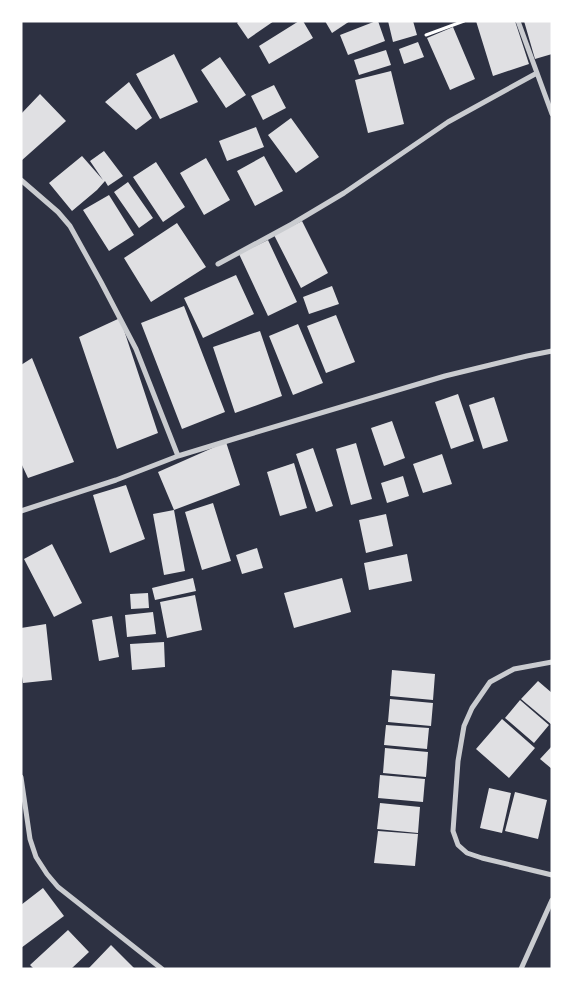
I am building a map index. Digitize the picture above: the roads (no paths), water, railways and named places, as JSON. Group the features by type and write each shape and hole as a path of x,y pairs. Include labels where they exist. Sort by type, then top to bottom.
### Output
{"street":[{"path":"518,21 552,114"},
{"path":"218,264 344,193 448,122 537,74"},
{"path":"21,180 58,212 70,226 136,349 178,456"},
{"path":"21,511 116,480 178,456 445,376 552,351"},
{"path":"552,662 514,669 490,682 472,708 464,726 458,761 454,831 458,845 467,853 552,875"},
{"path":"21,777 30,839 36,857 47,874 58,887 162,969"},
{"path":"521,969 552,900"}]}
